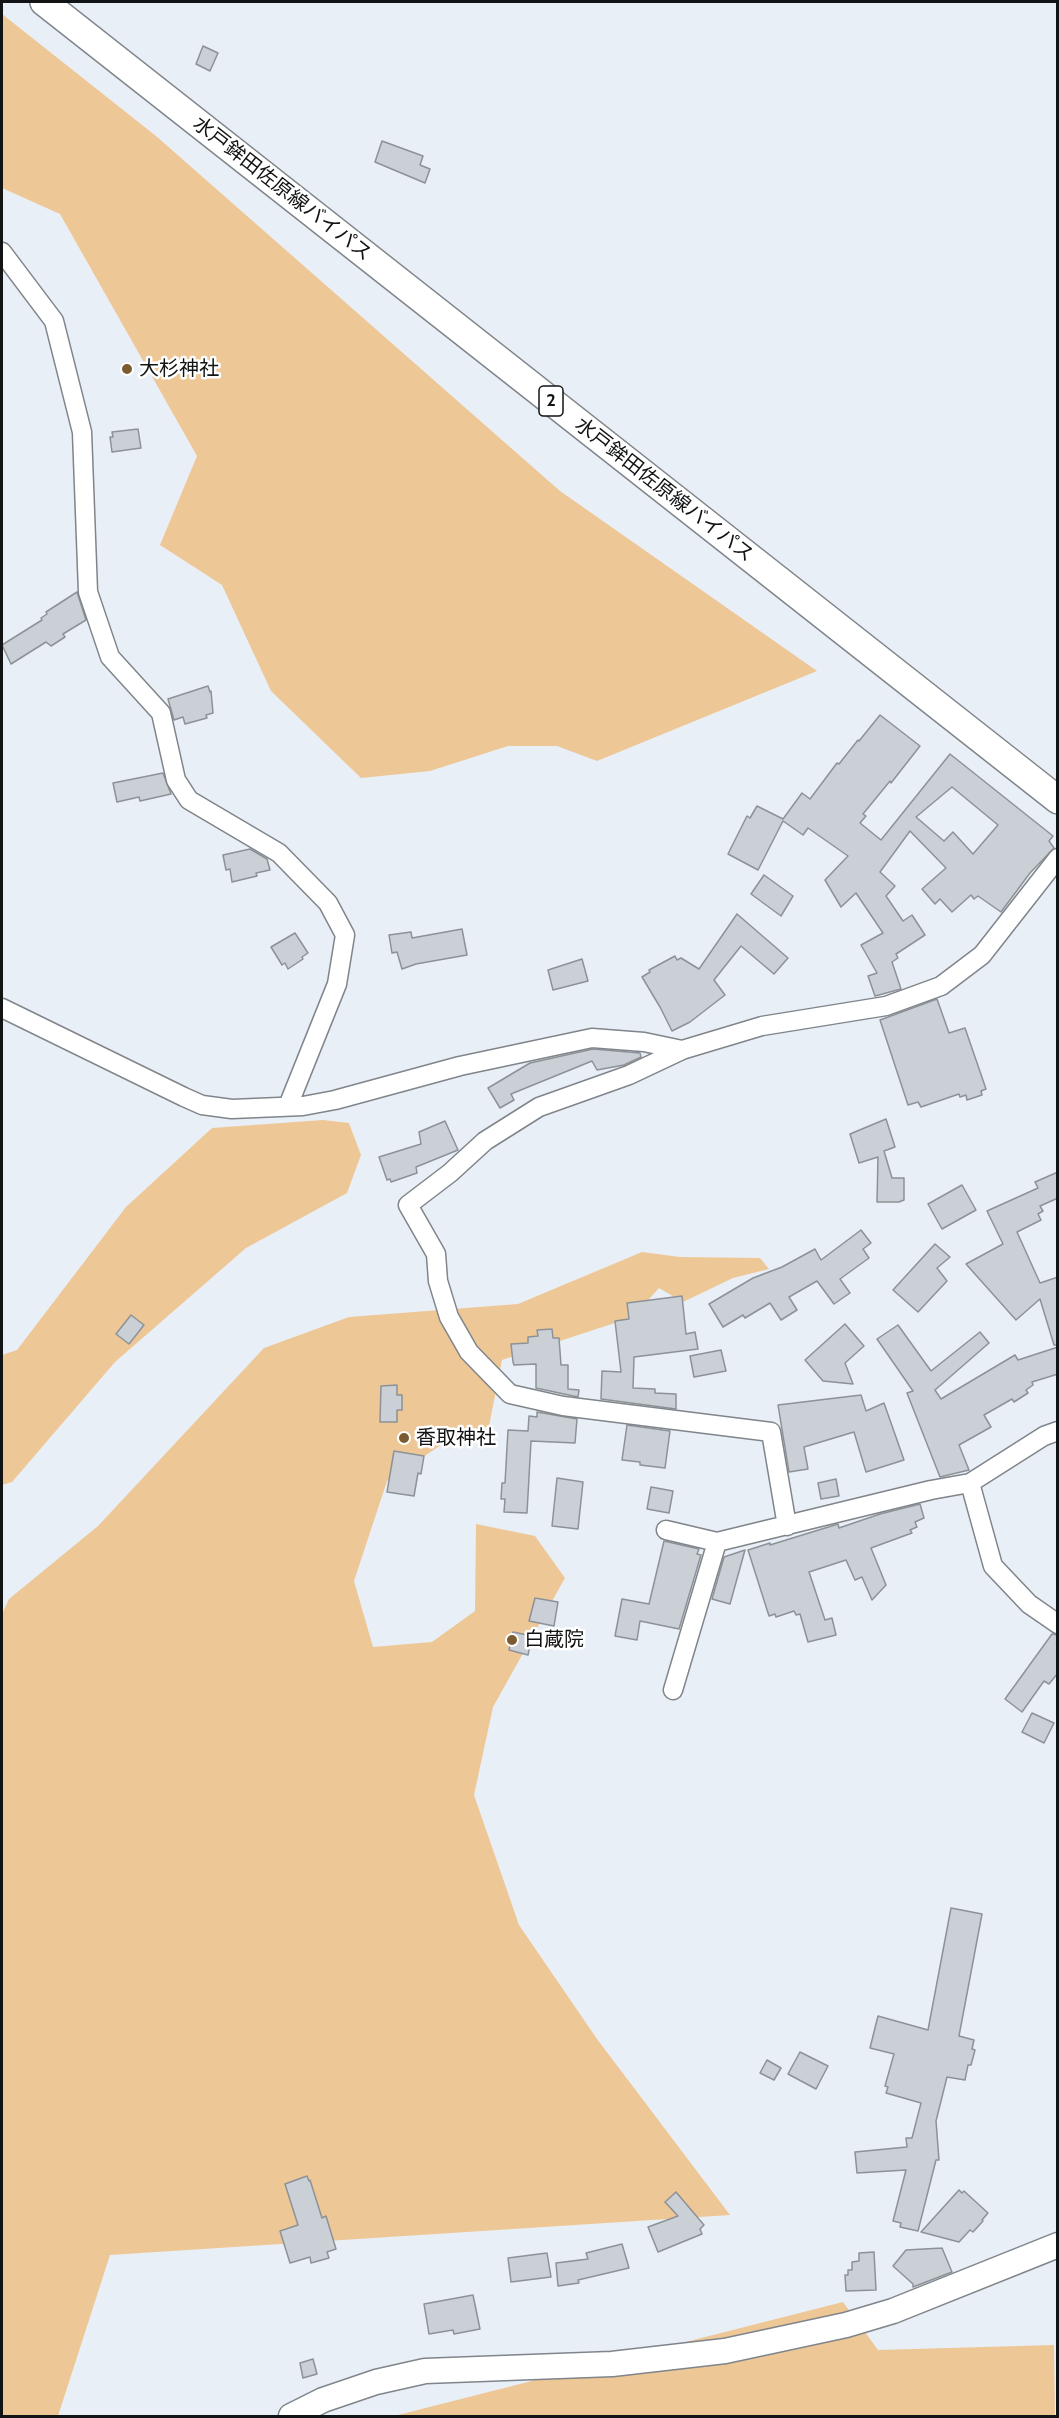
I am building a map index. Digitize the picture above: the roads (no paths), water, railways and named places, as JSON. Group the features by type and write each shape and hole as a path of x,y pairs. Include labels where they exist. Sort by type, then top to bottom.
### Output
{"main road":[{"name":"水戸鉾田佐原線バイパス","path":"44,2 1058,800"}],"street":[{"path":"2,252 54,321 82,432 88,592 110,657 161,713 176,780 189,800 279,853 328,903 345,935 337,984 288,1106"},
{"path":"787,1526 771,1432 562,1406 510,1394 469,1352 449,1317 438,1281 436,1254 408,1205 450,1173 485,1141 538,1107 629,1076 682,1050 762,1026 886,1006 941,986 982,955 1058,858"},
{"path":"2,1008 202,1105 232,1110 335,1100 460,1066 592,1038 644,1042 682,1050"},
{"path":"666,1530 717,1542 931,1490 970,1484 1044,1436 1058,1431"},
{"path":"970,1484 993,1566 1029,1604 1058,1624"},
{"path":"673,1690 717,1542"},
{"path":"291,2416 333,2396 376,2382 425,2371 612,2364 725,2351 846,2325 893,2312 1058,2245"}],"place":[{"name":"大杉神社","path":"127,369"},
{"name":"香取神社","path":"404,1438"},
{"name":"白蔵院","path":"512,1640"}]}
